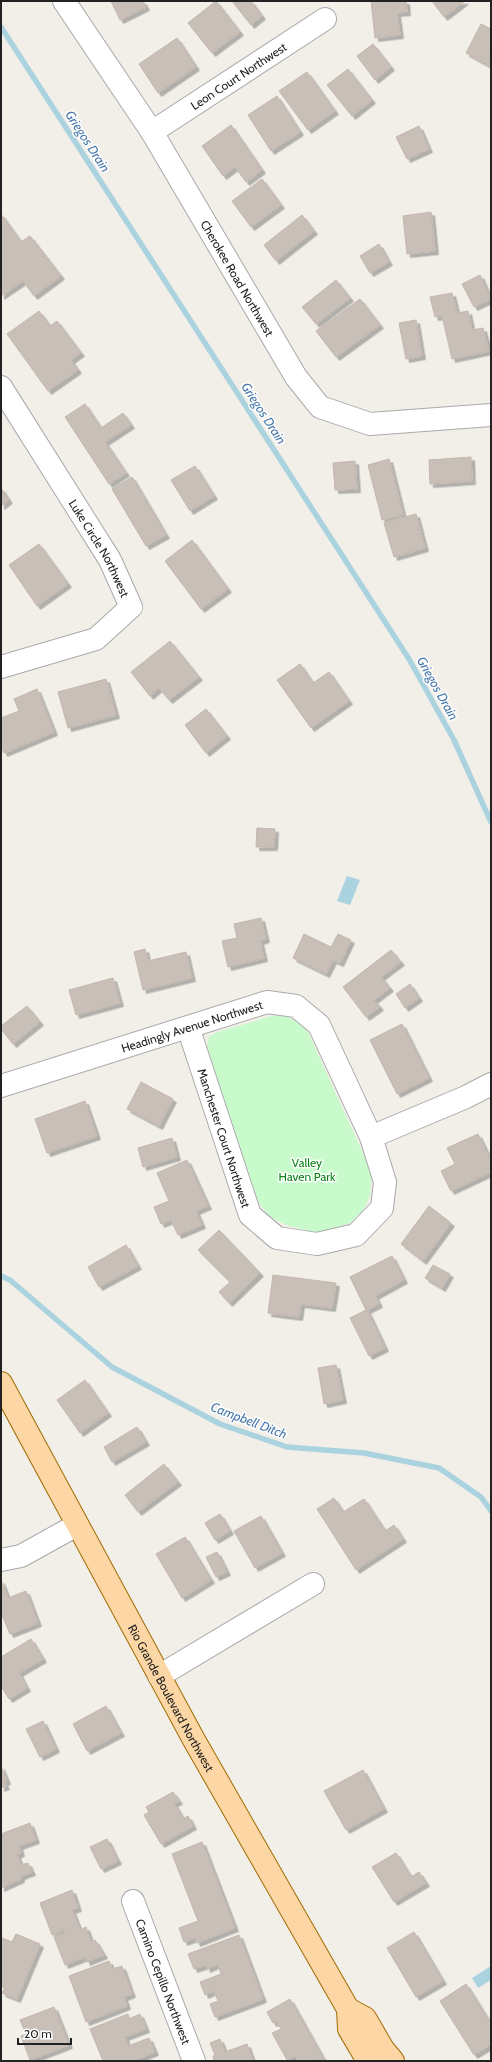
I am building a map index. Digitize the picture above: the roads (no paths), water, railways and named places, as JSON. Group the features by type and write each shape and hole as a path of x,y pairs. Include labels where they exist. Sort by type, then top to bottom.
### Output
{"main road":[{"name":"Rio Grande Boulevard Northwest","path":"1,1384 159,1676 348,2009"},
{"path":"348,2009 349,2029 368,2061"},
{"path":"348,2009 365,2018 383,2049 393,2061"}],"street":[{"name":"Cherokee Road Northwest","path":"64,1 152,132 296,377 320,407 370,424 491,415"},
{"name":"Leon Court Northwest","path":"152,132 325,19"},
{"name":"Luke Circle Northwest","path":"1,387 110,560 131,608 96,639 1,667"},
{"name":"Headingly Avenue Northwest","path":"1,1086 267,1002 296,1006 319,1025 371,1136"},
{"name":"Manchester Court Northwest","path":"188,1027 250,1215 277,1238 317,1244 356,1235 382,1208 385,1182 371,1136"},
{"path":"371,1136 466,1097 491,1084"},
{"path":"1,1560 21,1556 77,1525"},
{"path":"159,1676 313,1584"},
{"name":"Camino Cepillo Northwest","path":"133,1901 194,2061"}],"water":[{"path":"347,876 360,880 350,905 337,901"},
{"path":"491,1966 491,1980 478,1988 472,1978"}],"waterway":[{"name":"Griegos Drain","path":"1,27 409,659 454,740 491,822"},
{"name":"Campbell Ditch","path":"1,1276 10,1280 112,1367 220,1424 287,1447 364,1453 439,1468 481,1497 491,1511"}],"park label":[{"name":"Valley Haven Park","path":"307,1169"}]}
